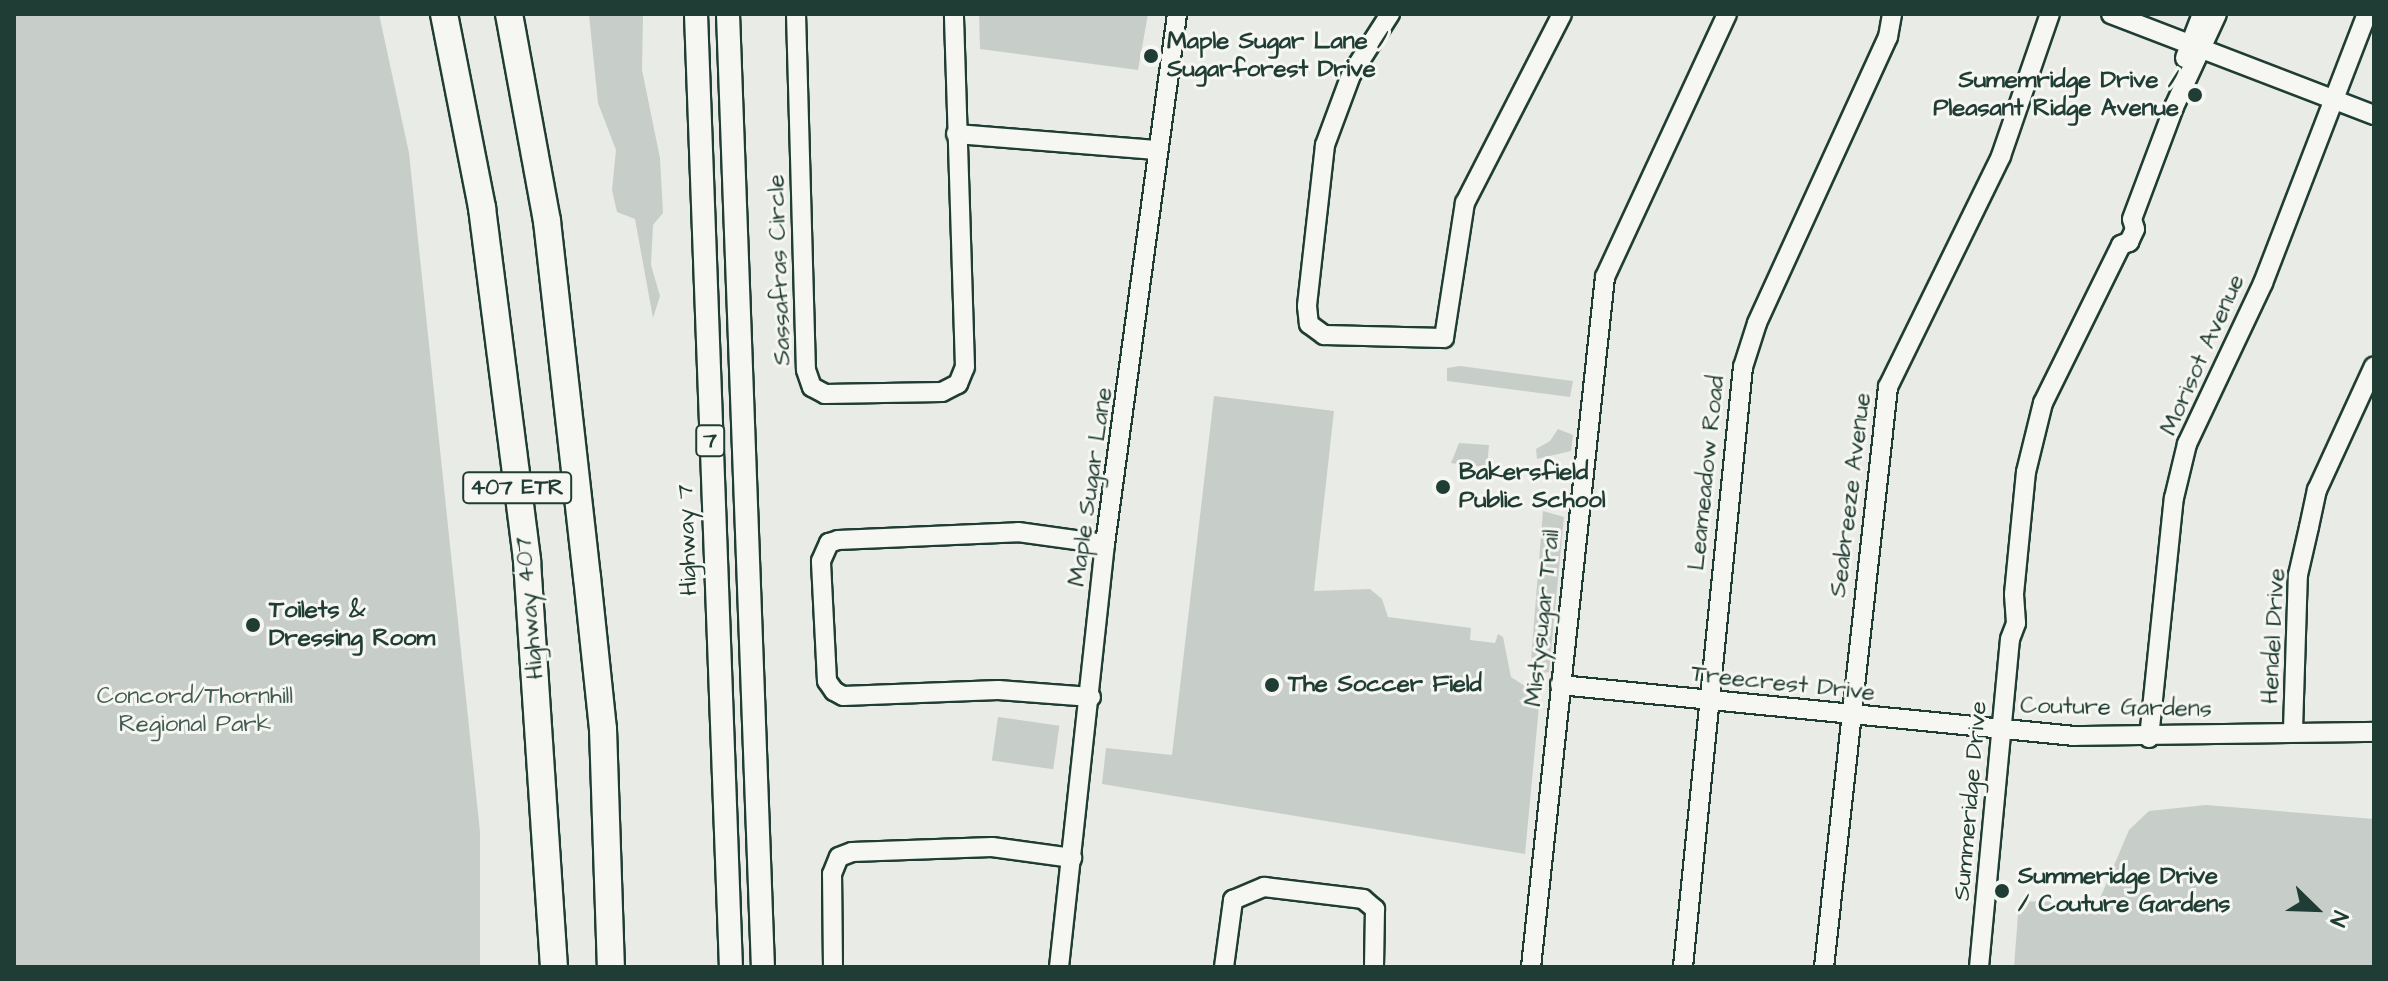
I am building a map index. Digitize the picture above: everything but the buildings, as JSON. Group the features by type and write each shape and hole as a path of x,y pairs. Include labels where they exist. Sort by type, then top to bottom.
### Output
{"highway":[{"name":"Highway 407","path":"444,14 482,208 527,561 554,967"},
{"name":"407 ETR","path":"509,14 547,221 587,577 603,729 611,967"}],"main road":[{"name":"Highway 7","path":"696,14 731,967"},
{"name":"7","path":"728,14 763,967"}],"street":[{"name":"Sassafras Circle","path":"796,14 806,370 812,387 825,394 942,392 958,384 965,367 954,14"},
{"name":"Maple Sugar Lane","path":"1059,967 1091,697 1105,544 1128,399 1156,150 1177,14"},
{"path":"1390,14 1351,75 1325,145 1307,306 1309,324 1324,335 1444,338 1465,203 1562,14"},
{"name":"Mistysugar Trail","path":"1531,967 1605,277 1727,14"},
{"name":"Leameadow Road","path":"1683,967 1743,367 1757,323 1888,37 1892,14"},
{"name":"Seabreeze Avenue","path":"1824,967 1848,716 1888,387 2001,156 2050,14"},
{"path":"2111,14 2374,115"},
{"name":"Summeridge Drive","path":"2196,49 2202,14"},
{"name":"Summeridge Drive","path":"1979,967 2010,639 2016,623 2014,594 2026,472 2043,403 2121,245 2129,242 2135,229 2132,219 2174,107 2177,79 2217,14"},
{"name":"Morisot Avenue","path":"2149,738 2174,498 2187,444 2263,283 2367,14"},
{"path":"956,134 1156,150"},
{"name":"Hendel Drive","path":"2293,730 2298,575 2306,539 2317,490 2374,366"},
{"path":"1091,697 998,690 843,696 827,681 821,561 829,543 838,540 1018,532 1105,544"},
{"name":"Treecrest Drive","path":"1560,685 2002,729"},
{"name":"Couture Gardens","path":"2002,729 2149,738 2293,730 2374,732"},
{"path":"833,967 832,874 839,857 852,852 992,847 1072,858"},
{"path":"1224,967 1233,900 1264,887 1363,899 1375,909 1374,967"}],"green space":[{"name":"Concord/Thornhill Regional Park","path":"14,14 379,14 409,153 480,832 480,967 14,967"},
{"path":"979,14 1148,14 1138,70 980,49"},
{"path":"589,15 643,15 642,70 660,158 663,213 653,225 651,265 660,296 653,318 635,219 617,212 612,190 616,150 598,103"},
{"path":"1460,366 1573,381 1570,397 1447,381 1447,368"},
{"path":"1214,396 1334,411 1314,591 1370,589 1382,599 1388,617 1471,628 1470,640 1495,643 1498,634 1503,637 1511,677 1540,696 1525,854 1102,784 1106,748 1172,755"},
{"path":"1558,429 1573,435 1571,451 1537,459 1536,449 1550,441"},
{"path":"1459,443 1489,445 1487,467 1451,463"},
{"path":"1543,511 1564,517 1549,672 1543,673 1534,670 1531,660"},
{"path":"998,717 1059,726 1053,769 992,761"},
{"path":"2206,805 2374,819 2374,967 2014,967 2019,901 2098,903 2129,830 2149,811"}],"place":[{"name":"Maple Sugar Lane / Sugarforest Drive","path":"1151,56"},
{"name":"Sumemridge Drive / Pleasant Ridge Avenue","path":"2195,95"},
{"name":"Bakersfield Public School","path":"1443,487"},
{"name":"Toilets & Dressing Room","path":"253,625"},
{"name":"The Soccer Field","path":"1272,685"},
{"name":"Summeridge Drive / Couture Gardens","path":"2002,891"}]}
